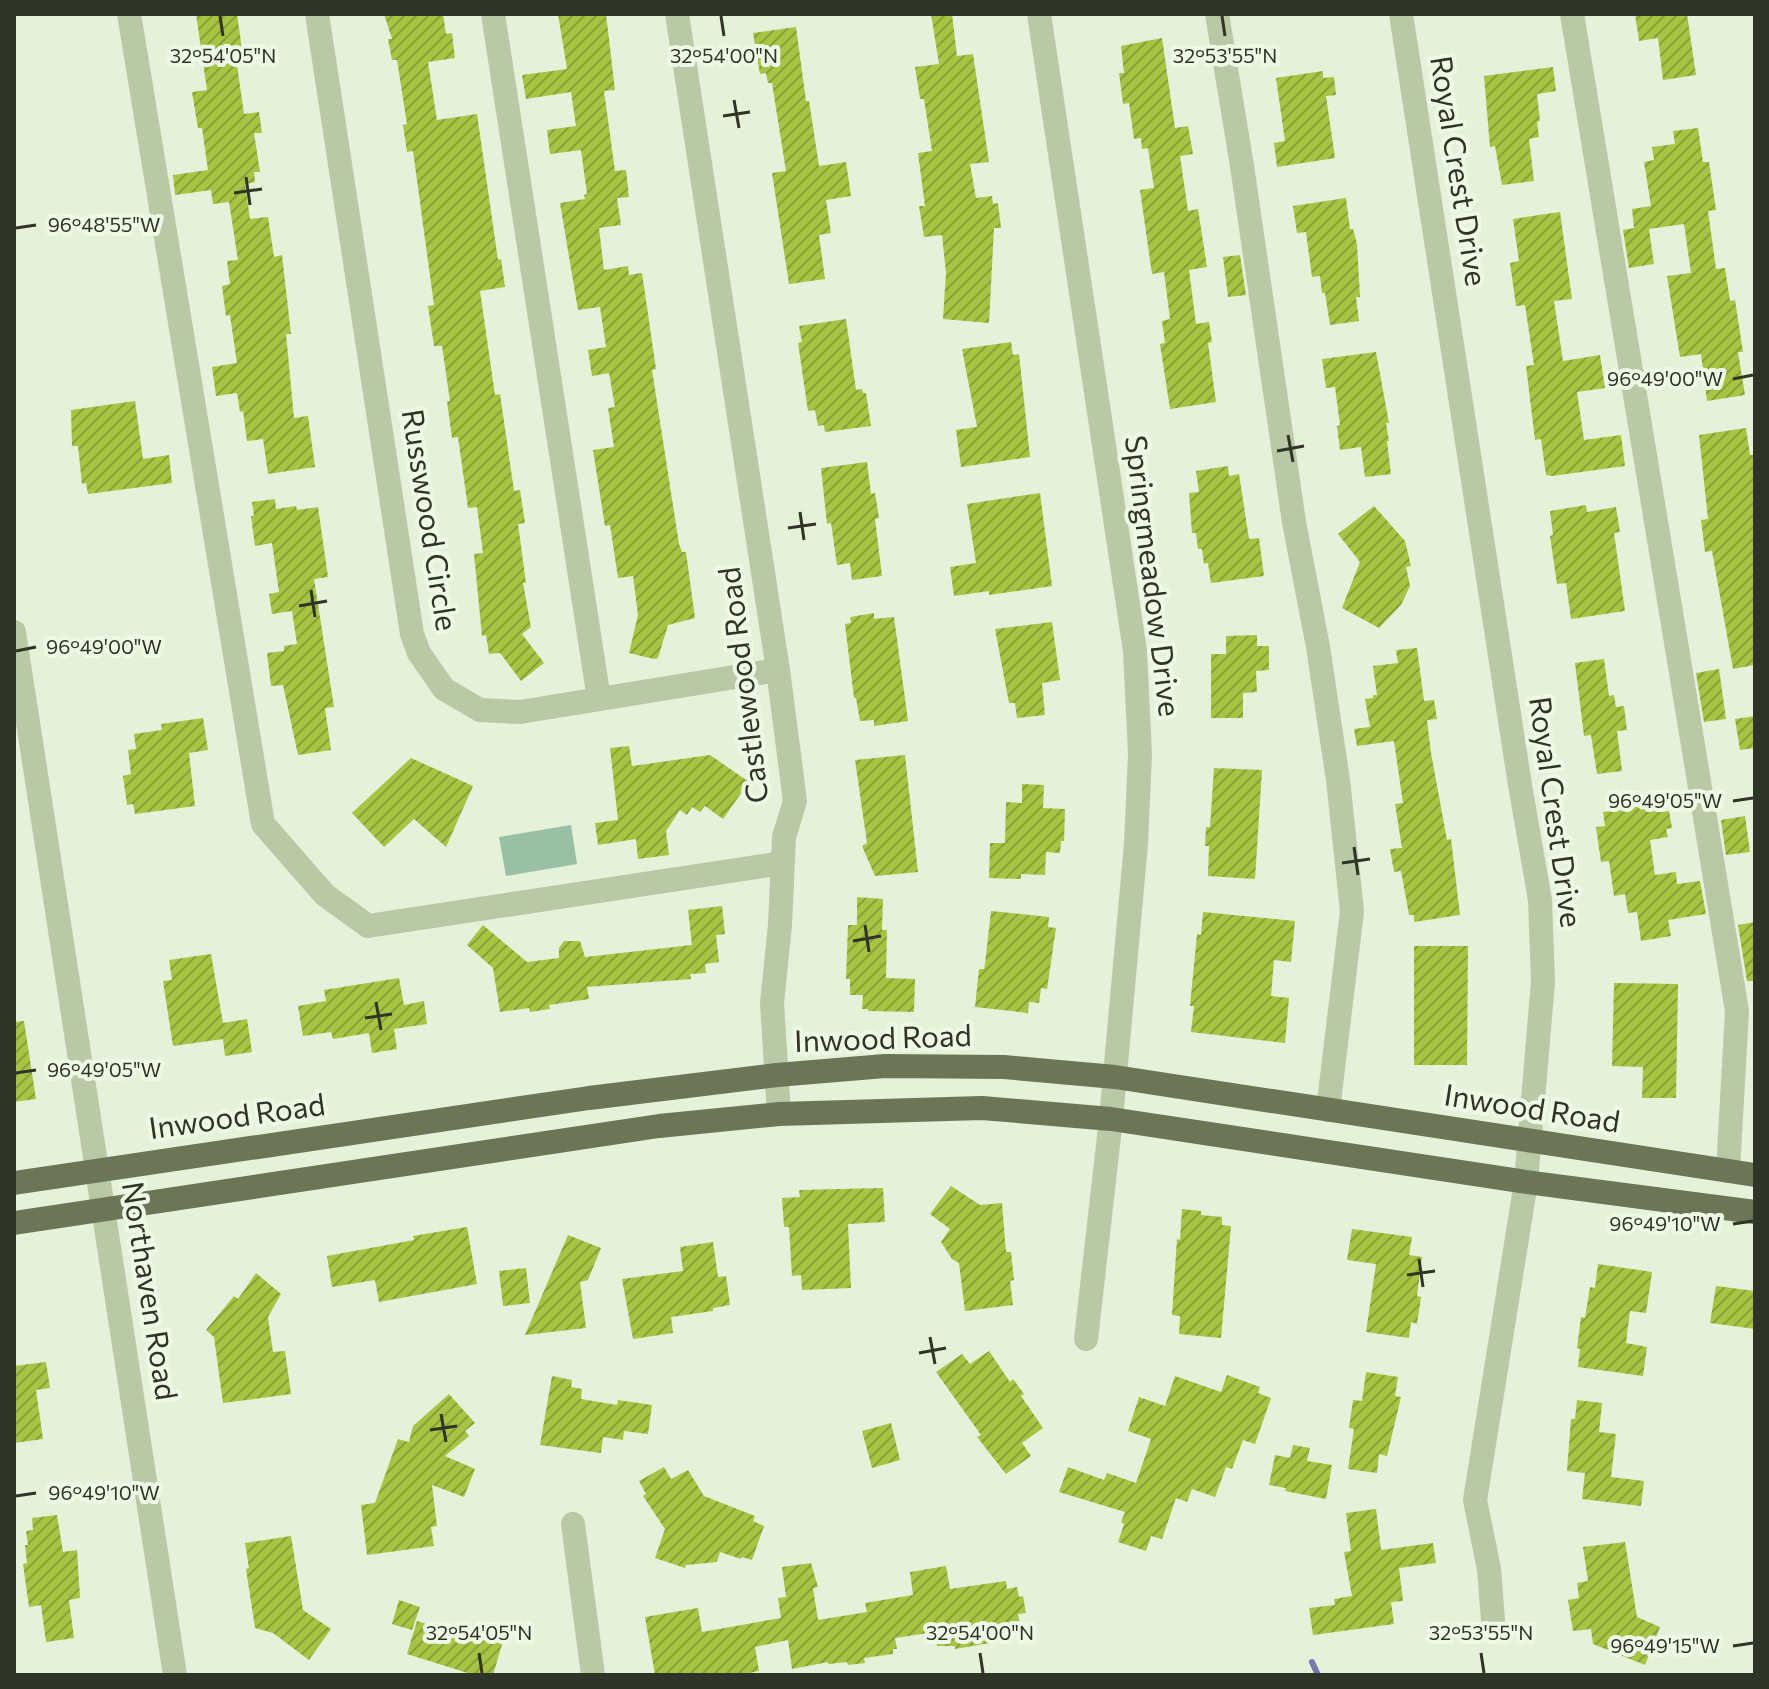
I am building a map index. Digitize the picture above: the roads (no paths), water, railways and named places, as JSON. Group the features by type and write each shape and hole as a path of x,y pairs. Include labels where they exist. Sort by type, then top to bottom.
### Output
{"main road":[{"name":"Inwood Road","path":"14,1183 589,1098 777,1075 885,1066 1004,1067 1115,1077 1755,1175"},
{"path":"14,1223 659,1126 779,1114 982,1108 1111,1119 1526,1182 1755,1212"}],"street":[{"path":"129,14 263,824 325,895 368,926 783,863"},
{"name":"Russwood Circle","path":"317,14 412,634 419,653 444,689 480,710 520,712 778,670"},
{"path":"493,14 599,699"},
{"name":"Castlewood Road","path":"677,14 778,670 795,801 784,837 772,1003 779,1114"},
{"name":"Springmeadow Drive","path":"1039,14 1135,651 1140,769 1115,1077 1086,1339"},
{"path":"1217,14 1294,522 1318,647 1338,780 1352,911 1328,1110"},
{"name":"Royal Crest Drive","path":"1401,14 1521,796 1540,900 1543,982 1526,1182 1475,1500 1489,1569 1493,1620"},
{"path":"1572,14 1737,1011 1728,1171"},
{"name":"Northaven Road","path":"14,632 175,1675"},
{"path":"573,1524 593,1675"}],"waterway":[{"path":"1312,1662 1318,1675"}]}
